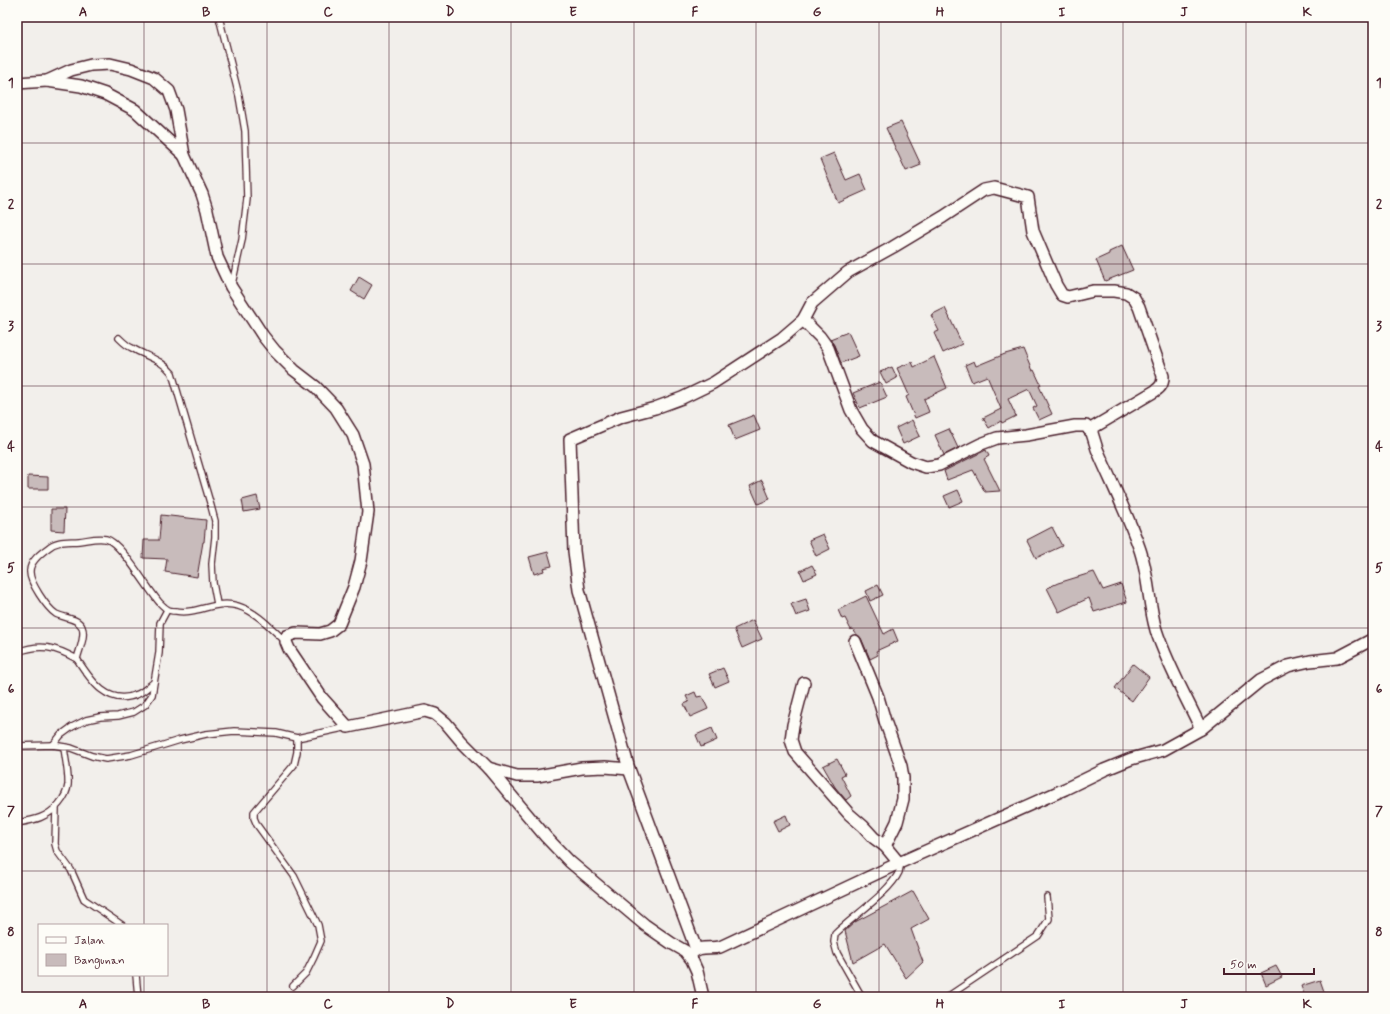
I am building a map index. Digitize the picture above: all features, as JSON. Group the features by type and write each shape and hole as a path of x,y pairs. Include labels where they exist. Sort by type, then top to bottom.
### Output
{"street":[{"path":"47,81 71,70 110,64 154,78 168,91 176,110 184,155 205,205 217,257 231,287 254,324 275,351 294,370 316,387 336,408 353,435 363,464 368,512 361,561 354,587 345,611 338,624 330,631 320,634 296,633 287,636 286,642 289,649 322,698 348,727 425,711 435,714 488,768 546,837 570,862 646,925 685,951 693,953 700,948 720,946 1104,770 1131,759 1164,750 1201,729 1261,680 1288,666 1310,661 1337,658 1373,639"},
{"path":"17,83 47,81 81,86 105,94 136,110 184,155"},
{"path":"703,997 693,953 629,769 578,590 574,551 570,439 621,417 655,408 682,398 712,383 764,351 782,338 803,320 812,303 848,272 918,232 984,190 994,188 1028,196 1033,231 1056,285 1062,295 1068,297 1093,291 1114,291 1126,293 1134,298 1139,307 1163,376 1161,387 1089,430"},
{"path":"803,320 820,337 828,348 851,410 862,429 873,441 911,462 926,467 939,465 981,444 997,438 1026,435 1075,426 1086,426 1092,433 1100,456 1139,547 1148,579 1151,607 1156,629 1165,652 1201,729"},
{"path":"855,641 878,697 901,766 903,778 904,799 898,822 885,846"},
{"path":"804,683 793,725 791,740 796,752 849,814 874,838 885,846 899,863"},
{"path":"488,768 517,776 538,776 582,768 605,767 629,769"}],"lane":[{"path":"219,17 239,96 245,131 247,199 242,240 231,287"},
{"path":"119,338 131,348 167,366 172,374 212,506 215,537 212,564 213,583 217,604"},
{"path":"77,659 84,633 83,627 71,619 62,617 55,613 48,606 32,581 29,571 32,563 50,546 60,542 81,541 97,538 107,539 117,546 156,598 167,610 189,612 217,604 236,606 253,612 286,642"},
{"path":"53,745 61,735 72,727 86,720 100,717 118,716 134,712 145,705 152,695 159,653 160,623 167,610"},
{"path":"17,652 29,647 41,646 54,648 77,659 90,680 107,694 120,697 128,697 139,694 153,683"},
{"path":"17,746 53,745 106,758 131,755 180,740 206,734 234,731 276,733 297,738 348,727"},
{"path":"293,986 306,973 321,940 318,925 294,876 257,826 254,818 254,812 294,765 297,752 297,738"},
{"path":"17,823 36,820 46,816 56,808 66,796 68,784 64,747"},
{"path":"56,808 55,844 57,851 71,870 84,898 121,924"},
{"path":"862,997 837,953 834,942 835,934 880,895 893,881 898,873 899,863"},
{"path":"948,997 1038,936 1049,918 1047,897"},
{"path":"136,976 138,997"}],"building":[{"path":"901,122 921,165 906,171 886,128"},
{"path":"834,153 846,180 860,174 867,190 838,203 820,159"},
{"path":"1122,246 1133,270 1105,281 1096,260"},
{"path":"359,277 372,285 364,299 351,291"},
{"path":"945,308 962,344 943,353 934,333 939,331 931,315"},
{"path":"848,332 859,356 841,363 830,339"},
{"path":"1023,349 1032,371 1034,370 1041,385 1039,386 1052,414 1039,420 1033,408 1037,406 1029,389 1008,399 1016,416 1002,423 1001,421 989,428 983,418 1001,409 987,376 972,382 965,365 974,361 976,366 1005,354"},
{"path":"934,357 947,388 924,399 929,412 915,418 906,397 909,395 897,368 912,362 914,367"},
{"path":"892,367 897,378 886,384 880,372"},
{"path":"880,382 887,397 860,408 853,393"},
{"path":"754,415 760,430 735,440 729,425"},
{"path":"912,420 920,436 903,444 896,428"},
{"path":"949,429 958,448 944,455 935,435"},
{"path":"986,450 989,456 984,459 1000,491 985,492 973,470 947,480 944,471"},
{"path":"28,476 48,477 48,489 28,489"},
{"path":"762,480 770,499 758,504 750,486"},
{"path":"958,490 963,501 949,507 944,496"},
{"path":"257,496 260,509 244,512 242,500"},
{"path":"51,509 65,509 64,531 51,530"},
{"path":"161,515 206,520 204,542 197,577 165,572 167,559 143,558 144,540 159,540"},
{"path":"1052,527 1062,546 1036,558 1027,540"},
{"path":"823,534 830,549 816,556 809,540"},
{"path":"548,552 552,566 543,568 544,571 534,574 529,557"},
{"path":"812,565 817,574 804,580 800,571"},
{"path":"1094,572 1103,590 1121,584 1127,602 1094,612 1089,598 1059,612 1047,588"},
{"path":"878,585 883,595 870,601 866,591"},
{"path":"866,596 884,634 893,629 898,641 876,651 878,655 870,659 861,638 853,629 851,630 845,618 842,619 838,610"},
{"path":"806,599 810,611 796,616 791,604"},
{"path":"753,620 762,639 742,648 734,629"},
{"path":"1133,664 1149,677 1132,701 1115,688"},
{"path":"723,668 729,681 715,687 709,674"},
{"path":"695,692 697,697 702,696 708,709 690,717 684,704 689,702 686,696"},
{"path":"712,728 717,740 701,747 696,735"},
{"path":"837,759 845,774 841,776 851,796 846,800 835,787 823,766"},
{"path":"786,815 790,825 778,831 773,821"},
{"path":"913,891 929,919 911,929 923,962 906,978 885,944 853,962 845,931 855,922"},
{"path":"1276,966 1282,977 1266,985 1261,973"},
{"path":"1320,980 1326,997 1305,997 1301,986"}]}
